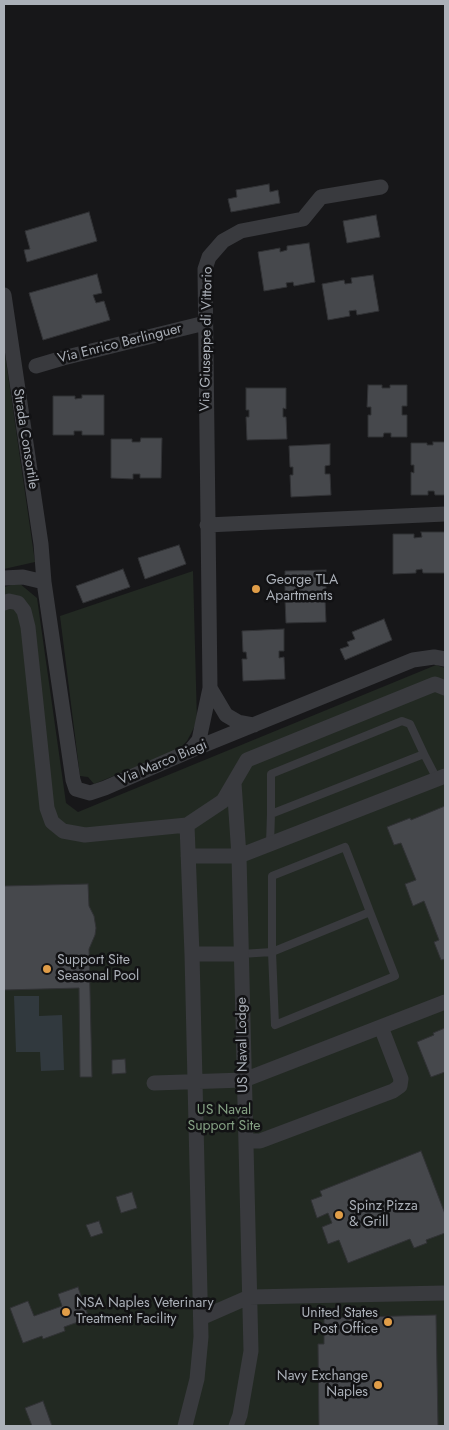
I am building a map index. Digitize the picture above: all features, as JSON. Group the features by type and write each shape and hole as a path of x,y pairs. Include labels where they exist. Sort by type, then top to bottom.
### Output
{"street":[{"name":"Via Giuseppe di Vittorio","path":"190,751 199,740 210,688 205,324 205,269 208,257 223,241 240,231 303,219 320,197 381,187"},
{"name":"Strada Consortile","path":"4,295 41,544 44,582"},
{"name":"Via Enrico Berlinguer","path":"36,366 205,324"},
{"path":"207,525 445,514"},
{"path":"4,578 24,577 44,582"},
{"name":"Via Marco Biagi","path":"44,582 73,780 76,789 90,793 413,660 434,657 445,659"},
{"path":"4,603 9,601 18,603 24,611 28,627 47,808 52,822 63,831 85,835 187,825 223,801 247,760 435,684 445,688"},
{"name":"Via Giuseppe di Vittorio","path":"210,688 226,715"},
{"path":"202,730 220,739 226,715 238,722 254,725"},
{"path":"188,856 239,856 441,778"},
{"name":"US Naval Lodge","path":"234,783 239,856 251,1351 240,1415 236,1426"},
{"path":"185,1426 197,1379 201,1337 187,825"},
{"path":"192,954 241,954"},
{"path":"154,1083 244,1080 445,1002"},
{"path":"246,1141 260,1141 393,1091 400,1086 401,1079 381,1027"},
{"path":"201,1318 249,1297 445,1293"}],"lane":[{"path":"270,844 272,814 271,774 402,721 410,724 424,754 441,778"},
{"path":"272,814 424,754"},
{"path":"345,847 370,912 395,976 275,1025 272,952 272,876 278,872 345,847"},
{"path":"241,954 272,952 370,912"}],"green space":[{"path":"4,347 35,562 4,569"},
{"path":"193,571 197,722 187,741 179,749 94,784 88,777 80,776 60,616"},
{"name":"US Naval Support Site","path":"19,583 37,598 66,803 78,812 436,665 445,668 445,1426 4,1426 4,587"}],"shaded area":[{"path":"14,996 39,996 39,1016 62,1015 64,1070 41,1071 40,1052 16,1052"}],"building":[{"path":"269,184 270,192 278,190 280,203 231,212 228,199 237,197 236,190"},
{"path":"89,212 97,241 27,262 24,250 30,249 25,231"},
{"path":"376,215 380,237 347,243 343,221"},
{"path":"309,243 315,282 294,286 293,282 286,283 287,287 264,291 258,252 280,248 280,252 287,250 287,246"},
{"path":"97,274 102,293 93,295 96,303 104,301 110,320 43,340 29,293"},
{"path":"373,275 379,311 357,315 356,310 349,311 350,316 328,320 322,284 344,280 345,284 352,283 351,278"},
{"path":"368,385 382,385 382,388 390,388 390,385 407,385 407,406 402,406 402,415 407,415 407,437 391,437 391,433 384,433 383,437 368,437 368,415 371,415 371,407 367,407"},
{"path":"246,388 286,388 286,409 283,408 283,417 286,417 287,439 247,440 246,417 249,417 249,410 246,410"},
{"path":"82,395 104,395 104,435 82,435 82,431 74,431 74,435 53,435 53,396 75,396 75,399 82,398"},
{"path":"141,438 162,438 161,478 140,478 140,474 133,474 133,479 111,478 111,439 132,439 132,442 140,442"},
{"path":"433,442 445,442 445,495 435,495 434,491 428,491 428,495 411,495 411,472 414,473 414,465 411,465 411,443 433,445"},
{"path":"330,444 330,465 325,466 325,474 330,474 331,495 291,497 290,475 293,475 293,467 290,467 289,446"},
{"path":"421,532 445,532 445,573 423,573 422,569 416,570 416,573 393,574 393,534 414,534 414,538 422,537"},
{"path":"179,545 186,564 145,579 138,558"},
{"path":"123,569 130,587 83,603 76,586"},
{"path":"326,570 326,593 322,593 322,599 325,599 326,622 286,623 285,600 289,600 289,593 285,593 285,571"},
{"path":"384,619 392,640 345,660 340,649 349,646 347,642 355,639 352,632"},
{"path":"284,629 284,651 279,651 279,658 284,657 285,679 243,681 242,659 247,659 246,652 243,652 242,631"},
{"path":"445,806 445,959 441,960 434,942 439,940 424,901 413,906 405,884 416,880 401,843 394,845 387,827 410,818 411,820"},
{"name":"Support Site Seasonal Pool","path":"88,884 89,906 94,916 96,928 89,949 92,1077 80,1077 79,988 4,990 4,886"},
{"path":"445,1028 445,1072 431,1077 417,1042"},
{"path":"125,1059 126,1073 112,1074 112,1060"},
{"path":"421,1151 445,1214 445,1233 426,1240 427,1243 414,1248 410,1239 348,1263 339,1240 328,1244 322,1227 332,1223 328,1213 317,1218 311,1200 322,1196 320,1191"},
{"path":"132,1192 137,1208 121,1213 116,1197"},
{"path":"99,1221 103,1233 91,1237 86,1225"},
{"name":"NSA Naples Veterinary Treatment Facility","path":"78,1287 83,1302 87,1300 89,1306 85,1307 89,1318 86,1319 87,1323 82,1325 81,1321 64,1327 65,1331 43,1339 42,1336 23,1343 10,1308 28,1301 34,1316 62,1306 58,1294"},
{"name":"Navy Exchange Naples","path":"436,1315 438,1426 319,1426 318,1344 324,1344 324,1318"},
{"path":"43,1401 52,1426 32,1426 25,1408"}],"place":[{"name":"George TLA Apartments","path":"256,589"},
{"name":"Support Site Seasonal Pool","path":"47,969"},
{"name":"Spinz Pizza & Grill","path":"339,1215"},
{"name":"NSA Naples Veterinary Treatment Facility","path":"66,1312"},
{"name":"United States Post Office","path":"388,1322"},
{"name":"Navy Exchange Naples","path":"378,1385"}]}
